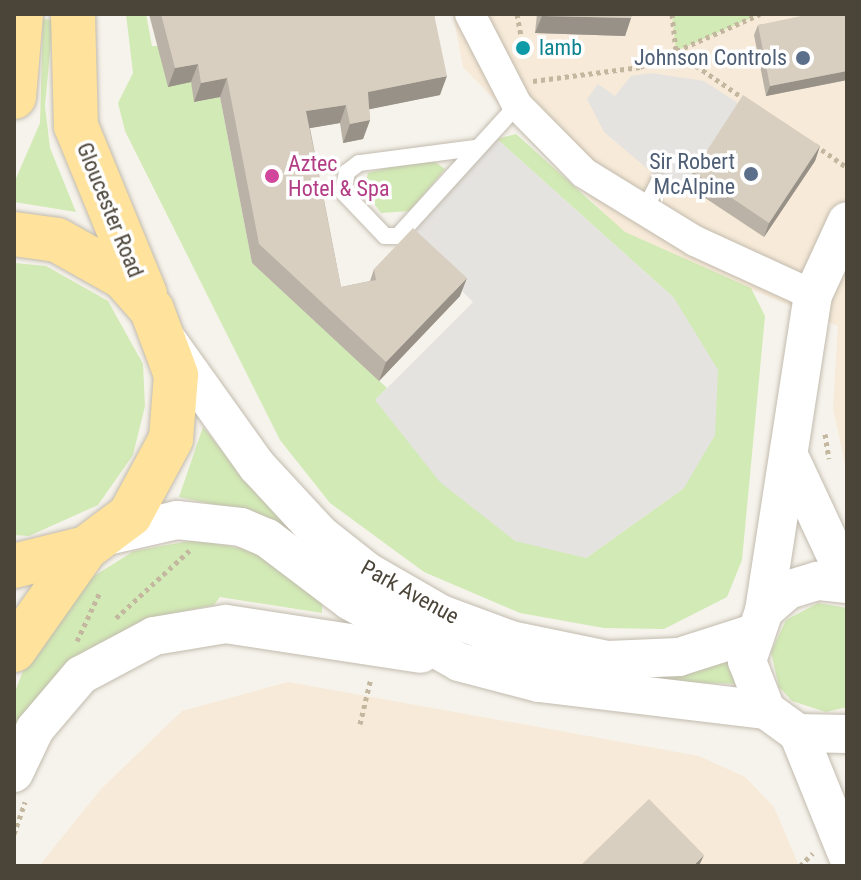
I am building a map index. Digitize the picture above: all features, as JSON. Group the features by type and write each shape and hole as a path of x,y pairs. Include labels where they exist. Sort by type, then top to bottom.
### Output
{"main road":[{"path":"14,97 21,14"},
{"name":"Gloucester Road","path":"73,14 76,126 159,324 176,375 171,439 146,496 97,542"},
{"path":"14,234 57,240 92,255 159,324"},
{"path":"14,566 97,542"},
{"path":"14,650 97,542"}],"street":[{"path":"470,14 517,90 584,173 643,213 813,295"},
{"path":"847,221 813,295 792,462 747,661 766,710 798,733 847,734"},
{"name":"Park Avenue","path":"159,324 257,466 321,535 368,572 441,614 511,640 608,660 679,657 757,622 788,590 817,581 847,582"},
{"path":"792,462 847,582"},
{"name":"Park Avenue","path":"97,542 177,520 241,527 267,538 350,601 459,662 539,683 766,710"},
{"path":"14,773 35,729 81,675 154,636 226,624 296,629 459,662"},
{"path":"798,733 834,855"}],"lane":[{"path":"475,148 359,163 347,172 343,192 385,236 398,236 475,148 517,90"},
{"path":"643,213 659,182"}],"path":[{"path":"517,14 517,90 640,67 760,14"},
{"path":"672,14 676,52 752,104"},
{"path":"800,135 847,167"},
{"path":"824,422 832,467"},
{"path":"360,724 374,669"},
{"path":"800,866 818,848 834,855"}],"shaded area":[{"path":"453,14 847,14 847,474 833,408 838,326 626,236 463,67"},
{"path":"651,73 704,81 741,105 677,194 604,132 587,99 598,84 615,96 631,76"},
{"path":"497,139 674,298 718,370 715,435 684,488 586,558 515,541 440,482 375,400 473,302 407,236"},
{"path":"288,682 699,756 745,777 774,807 799,866 39,866 101,789 182,711"}],"green space":[{"path":"126,14 146,14 152,46 160,46 191,82 195,102 220,97 252,263 387,388 376,399 586,558 684,488 674,298 497,139 516,134 625,232 751,288 765,316 742,560 727,597 664,629 604,628 520,613 424,572 330,503 280,440 125,131 118,103 133,73"},
{"path":"672,14 760,14 676,51"},
{"path":"43,19 53,20 45,106 50,148 76,212 14,202 14,183 40,123"},
{"path":"428,157 445,169 410,211 381,213 364,190 368,173"},
{"path":"14,263 46,266 108,301 143,364 145,406 133,455 98,505 29,536 14,535"},
{"path":"203,427 259,496 313,547 244,511 179,497"},
{"path":"195,540 251,550 322,599 322,613 220,597 214,605 145,619 66,667 14,734 14,694 31,651 86,581 134,551"},
{"path":"818,603 847,608 847,707 826,712 792,701 779,687 771,652 786,620"},
{"path":"736,657 741,684 645,681 645,673"}],"building":[{"name":"Aztec Hotel & Spa","path":"161,14 434,14 447,76 368,92 370,120 350,124 346,105 306,111 341,287 376,280 374,269 413,228 467,278 386,362 259,244 227,78 201,83 198,64 175,68"},
{"path":"542,14 632,14 631,18"},
{"name":"Johnson Controls","path":"811,14 847,14 847,71 770,86 758,25"},
{"name":"Sir Robert McAlpine","path":"743,95 820,146 769,223 693,172"},
{"path":"649,799 704,855 693,866 580,866"}],"place":[{"name":"lamb","path":"523,48"},
{"name":"Johnson Controls","path":"803,58"},
{"name":"Sir Robert McAlpine","path":"751,174"},
{"name":"Aztec Hotel & Spa","path":"272,176"}]}
